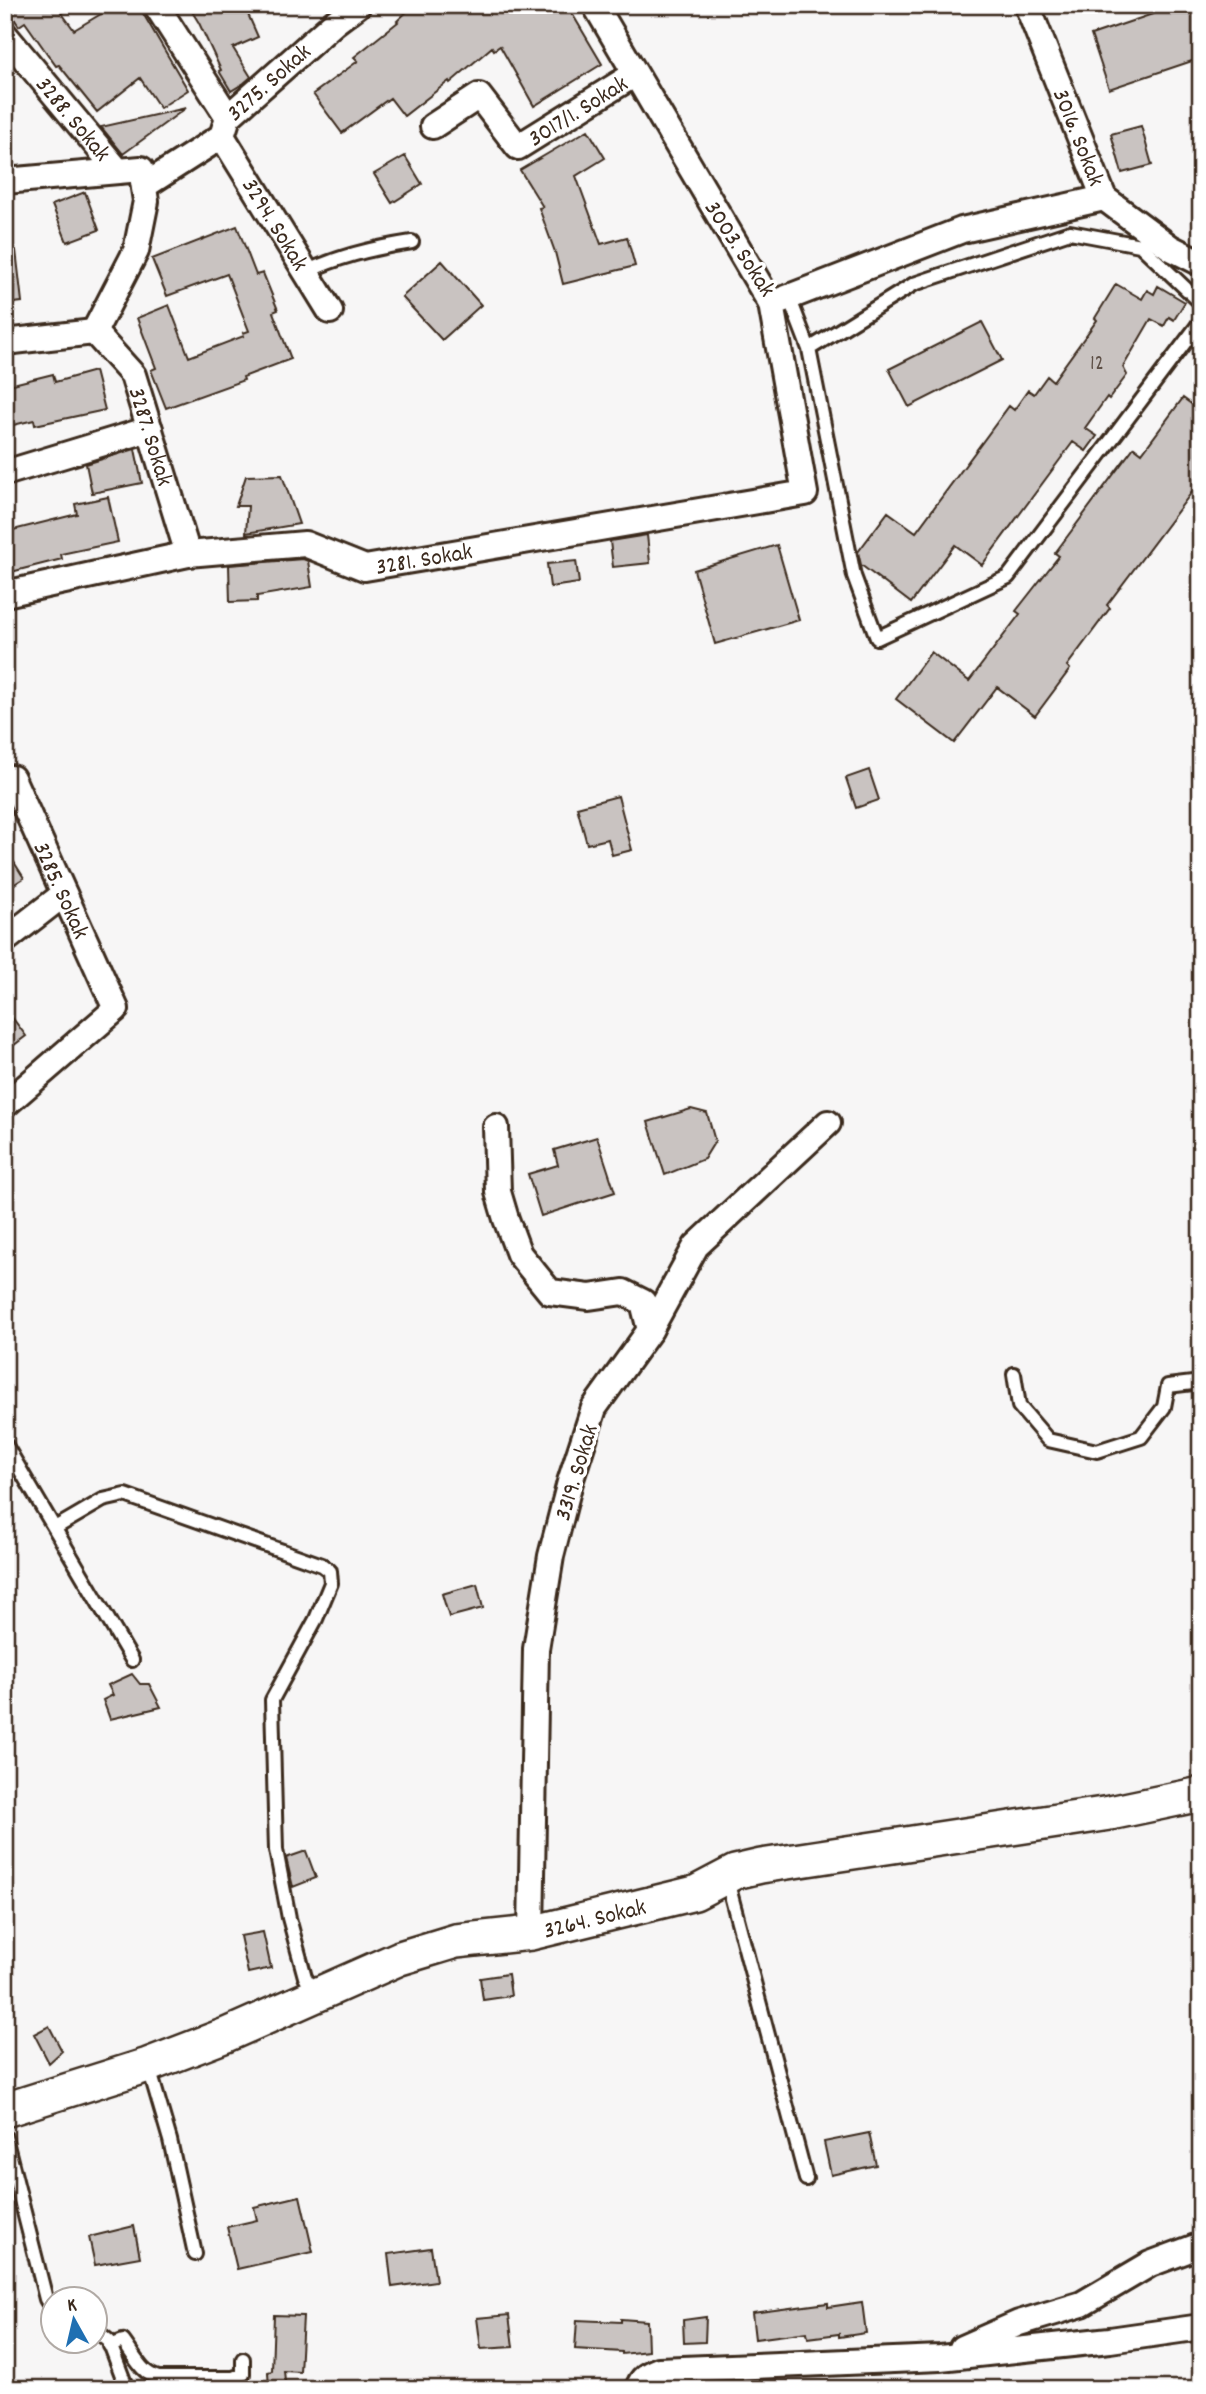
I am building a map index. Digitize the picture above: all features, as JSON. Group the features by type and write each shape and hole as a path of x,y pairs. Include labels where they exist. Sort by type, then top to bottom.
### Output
{"street":[{"name":"3294. Sokak","path":"156,5 330,311"},
{"name":"3275. Sokak","path":"144,186 225,126 332,14 358,5"},
{"name":"3003. Sokak","path":"595,5 635,74 780,300 962,230 1104,198"},
{"name":"3016. Sokak","path":"1027,5 1104,198 1171,248 1201,262"},
{"name":"3288. Sokak","path":"6,37 118,171"},
{"name":"3017/1. Sokak","path":"433,125 479,96 518,147 635,74"},
{"path":"5,181 141,169 146,201 136,251 94,332 5,342"},
{"name":"3281. Sokak","path":"5,594 188,554 306,544 365,568 805,493 780,300"},
{"name":"3287. Sokak","path":"94,332 133,375 188,554"},
{"path":"5,473 150,429"},
{"name":"3285. Sokak","path":"5,782 12,778 116,1009 5,1105"},
{"path":"5,940 64,894"},
{"name":"3319. Sokak","path":"531,1933 536,1649 551,1556 570,1482 594,1408 650,1330 696,1246 828,1123"},
{"path":"496,1128 498,1192 519,1254 550,1292 589,1297 623,1292 643,1302 650,1330"},
{"name":"3264. Sokak","path":"5,2110 148,2065 226,2035 400,1958 456,1941 531,1933 695,1893 735,1871 1110,1813 1201,1794"},
{"path":"940,2358 1019,2323 1082,2304 1150,2263 1201,2245"},
{"path":"638,2389 640,2381 659,2370 940,2358 1110,2340 1201,2327"}],"lane":[{"path":"808,349 914,284 1069,232 1140,245 1201,303"},
{"path":"306,272 332,261 412,242"},
{"path":"780,300 808,349 854,576 877,638 1008,577 1201,321"},
{"path":"1014,1374 1019,1406 1048,1440 1097,1451 1141,1437 1164,1407 1168,1386 1201,1382"},
{"path":"5,1444 132,1660"},
{"path":"55,1528 103,1500 125,1496 323,1565 330,1571 331,1583 316,1619 272,1700 276,1850 289,1918 305,1977 316,1995"},
{"path":"726,1876 806,2179"},
{"path":"148,2065 170,2140 195,2254"},
{"path":"5,2137 43,2286"},
{"path":"108,2340 127,2389"},
{"path":"110,2346 123,2341 150,2376 159,2378 233,2378 243,2374 243,2359"}],"building":[{"path":"5,5 56,5 74,30 116,5 138,5 188,90 160,108 140,78 97,112 59,65 56,66 25,22 19,26"},
{"path":"188,5 244,5 258,37 233,48 251,77 231,91 219,71 221,70 199,23"},
{"path":"414,5 567,5 602,64 534,106 500,46 494,50 492,47 450,83 449,81 404,116 390,98 342,133 313,94 358,61 354,57 398,22"},
{"path":"1179,5 1201,5 1201,58 1109,89 1091,35"},
{"path":"186,108 123,154 101,127"},
{"path":"1141,126 1152,165 1122,173 1111,134"},
{"path":"588,130 605,158 576,176 601,244 627,237 635,266 563,284 539,208 543,207 520,170"},
{"path":"405,156 422,184 392,203 374,174"},
{"path":"85,192 99,230 67,242 52,205"},
{"path":"237,226 256,275 263,273 278,310 273,312 291,359 243,377 244,380 166,408 151,370 156,368 137,318 169,305 189,357 244,336 243,333 249,331 227,274 167,296 152,259"},
{"path":"16,250 22,302 5,304 5,251"},
{"path":"442,261 481,305 442,340 402,297"},
{"path":"1116,284 1142,299 1147,290 1154,294 1158,286 1185,302 1174,320 1169,317 1164,326 1151,319 1123,367 1127,375 1085,428 1097,436 1086,451 1073,442 982,565 955,545 911,603 861,565 858,552 888,512 916,532 1009,406 1014,410 1028,390 1034,394 1047,376 1053,381 1097,320 1095,318"},
{"path":"982,322 1002,360 909,407 889,369"},
{"path":"95,371 105,410 35,425 34,420 5,427 5,386 53,374 55,382"},
{"path":"1183,398 1201,411 1201,480 1107,605 1110,608 1067,666 1070,669 1035,716 997,687 954,743 896,699 931,652 969,681 1020,614 1016,611 1059,556 1055,553 1134,447 1142,453"},
{"path":"135,449 142,483 92,493 86,464"},
{"path":"282,475 299,524 246,533 248,506 236,506 246,476"},
{"path":"108,497 118,542 61,554 62,559 11,572 5,548 5,532 77,514 75,504"},
{"path":"647,535 650,563 613,567 610,541"},
{"path":"777,545 799,620 715,644 694,570"},
{"path":"303,559 308,561 312,587 257,596 257,601 230,602 229,565"},
{"path":"576,561 579,583 550,587 547,564"},
{"path":"869,770 879,800 856,808 846,778"},
{"path":"618,796 632,850 612,855 608,839 587,844 577,807"},
{"path":"5,848 24,878 5,890"},
{"path":"5,1008 26,1036 5,1052"},
{"path":"691,1109 707,1113 715,1141 704,1159 665,1175 648,1122"},
{"path":"597,1137 615,1192 541,1216 528,1174 558,1165 554,1150"},
{"path":"477,1584 483,1608 449,1617 442,1594"},
{"path":"132,1674 140,1684 149,1684 161,1707 110,1719 103,1700 113,1695 108,1685"},
{"path":"306,1851 316,1878 293,1887 286,1858"},
{"path":"263,1932 271,1968 248,1973 240,1936"},
{"path":"508,1974 511,1996 483,2000 480,1978"},
{"path":"49,2026 62,2051 49,2063 34,2034"},
{"path":"869,2133 876,2165 831,2175 824,2142"},
{"path":"300,2196 313,2252 237,2269 227,2227 257,2220 254,2207"},
{"path":"134,2226 140,2257 95,2265 89,2237"},
{"path":"431,2248 436,2281 392,2287 388,2254"},
{"path":"862,2302 866,2333 808,2338 807,2332 755,2339 752,2313 828,2303 828,2307"},
{"path":"274,2315 303,2316 300,2372 284,2371 286,2389 269,2389 268,2372 272,2371"},
{"path":"509,2315 513,2347 481,2349 477,2318"},
{"path":"706,2317 705,2342 684,2343 683,2320"},
{"path":"621,2319 647,2321 648,2351 622,2354 575,2349 577,2320 621,2322"}]}
